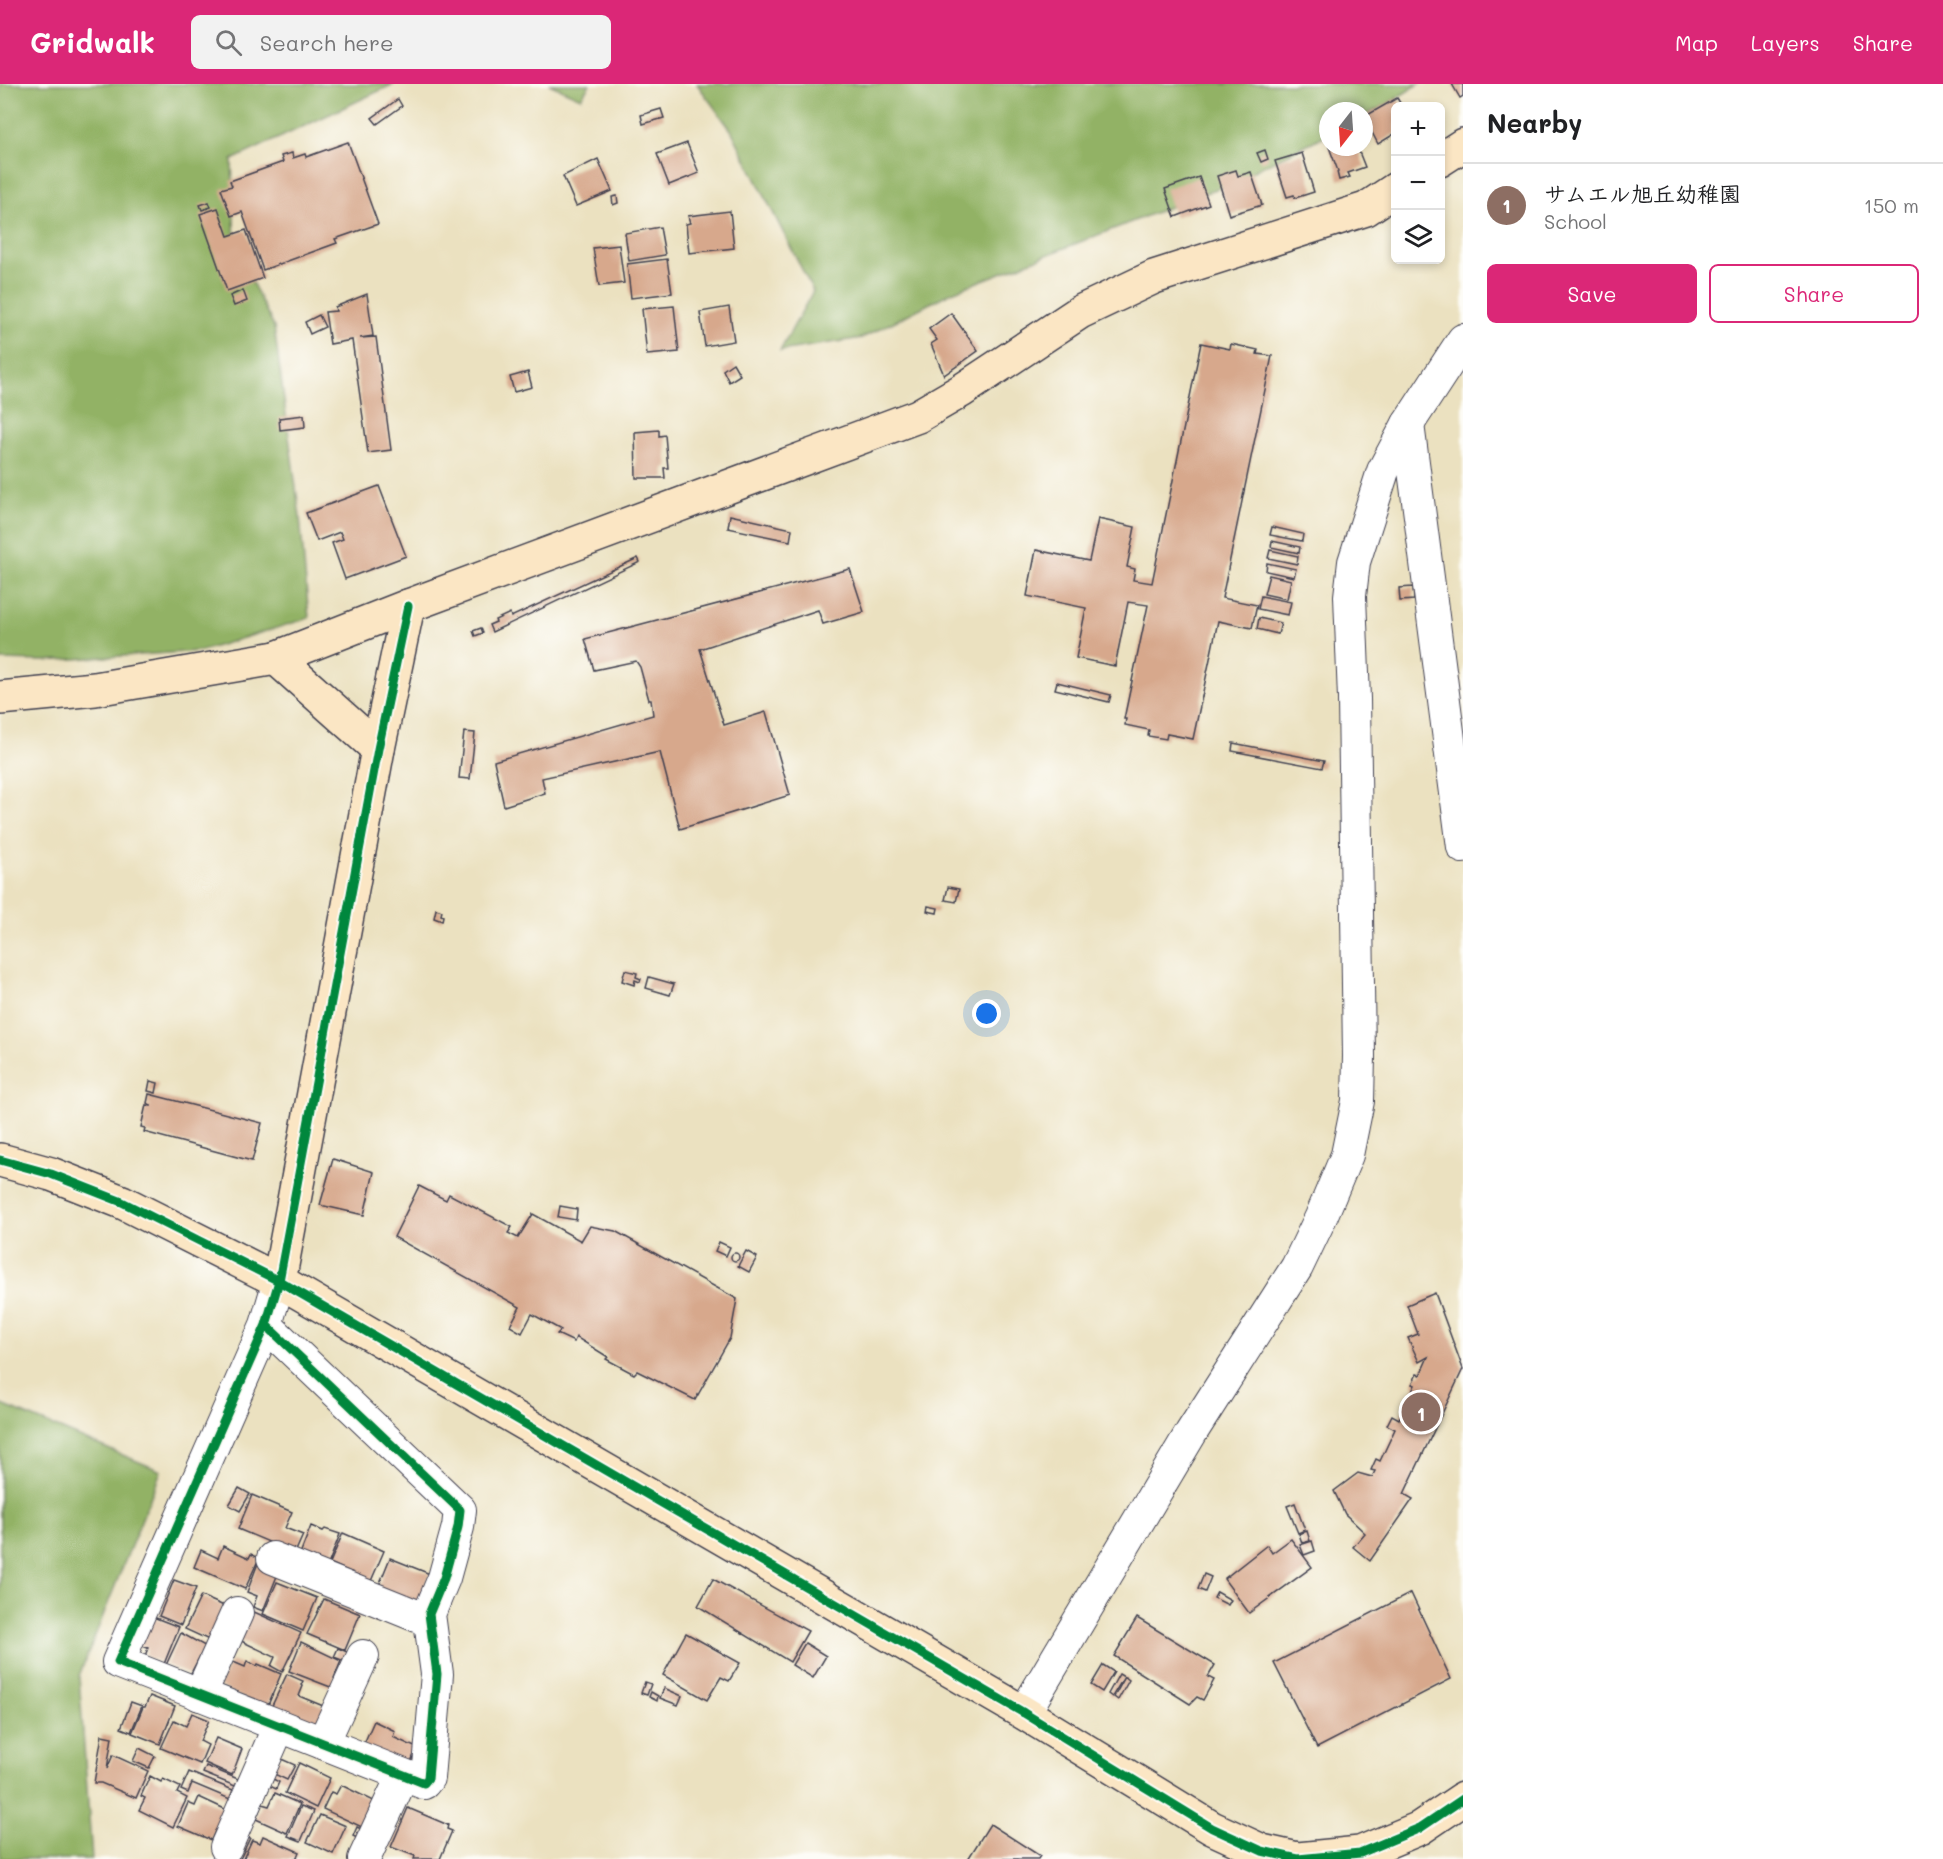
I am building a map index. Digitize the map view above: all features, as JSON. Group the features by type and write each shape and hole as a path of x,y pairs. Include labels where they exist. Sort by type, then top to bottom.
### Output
{"street":[{"path":"1445,157 1463,145"},
{"path":"0,698 95,689 276,658 408,606 918,416 961,391 1080,312 1143,282 1366,209 1391,192"},
{"path":"1024,1713 1191,1433 1297,1268 1347,1155 1358,1101 1359,1056 1350,596 1354,562 1383,471 1408,424 1463,340"},
{"path":"1408,424 1463,847"},
{"path":"266,1325 460,1510 458,1527 444,1578 429,1614 438,1674 428,1778 424,1784 118,1662 266,1325 279,1281 378,749 408,606"},
{"path":"276,658 378,749"},
{"path":"0,1160 51,1174 122,1202 279,1281 1024,1713 1212,1828 1262,1851 1298,1859 1360,1853 1420,1828 1463,1799"},
{"path":"273,1558 417,1616 429,1614"},
{"path":"200,1695 237,1613"},
{"path":"323,1743 363,1656"},
{"path":"226,1847 279,1726"},
{"path":"364,1859 403,1775"}],"green space":[{"path":"0,84 394,84 232,160 235,247 274,327 300,517 309,618 201,651 43,661 0,660"},
{"path":"549,84 590,84 581,98"},
{"path":"697,84 1419,84 1373,111 1373,102 1319,102 1319,138 1221,187 952,292 862,338 780,351 813,291 731,130"},
{"path":"0,1404 161,1471 79,1676 92,1859 0,1859"}],"building":[{"path":"1452,84 1463,84 1463,96 1460,98"},
{"path":"1397,98 1400,102 1391,102 1391,136 1378,144 1373,134 1373,112"},
{"path":"398,99 402,106 377,124 372,118"},
{"path":"661,109 664,118 643,124 641,115"},
{"path":"348,142 378,224 335,239 337,243 263,270 242,212 231,216 221,189 232,186 230,181 283,162 281,156 292,153 293,158 305,154 306,157"},
{"path":"687,143 699,173 669,185 657,154"},
{"path":"1265,150 1268,159 1261,162 1257,153"},
{"path":"1302,153 1314,192 1295,198 1294,195 1287,197 1275,161"},
{"path":"1332,156 1361,156 1365,167 1348,173 1350,177 1339,180"},
{"path":"598,159 612,191 576,206 563,176"},
{"path":"1236,170 1238,176 1251,172 1262,205 1229,215 1217,176"},
{"path":"1199,177 1209,204 1175,217 1165,189"},
{"path":"617,196 618,203 613,205 612,197"},
{"path":"209,202 211,207 202,210 200,205"},
{"path":"218,208 228,236 246,230 263,278 227,291 200,214"},
{"path":"730,211 734,248 689,253 686,224 690,223 688,216"},
{"path":"660,227 665,255 629,261 625,233"},
{"path":"619,245 624,283 599,286 593,248"},
{"path":"667,259 672,293 631,298 627,264"},
{"path":"243,290 247,301 234,306 230,296"},
{"path":"367,294 373,336 360,338 376,337 391,450 368,453 352,340 330,344 325,312 336,311 335,307"},
{"path":"674,306 679,352 647,355 642,309"},
{"path":"729,307 734,341 705,346 700,312"},
{"path":"951,313 978,351 944,375 931,344 937,340 929,329"},
{"path":"319,315 325,327 310,334 305,322"},
{"path":"1201,343 1230,349 1231,344 1258,350 1257,354 1272,356 1222,598 1257,605 1252,628 1218,621 1193,739 1167,734 1166,739 1148,736 1149,730 1125,725 1126,719 1124,719 1148,605 1128,602 1115,666 1076,658 1086,608 1027,596 1036,550 1089,561 1098,519 1135,527 1127,567 1135,569 1133,580 1152,583"},
{"path":"733,363 740,375 729,382 723,370"},
{"path":"528,372 532,387 514,392 510,377"},
{"path":"304,415 305,427 280,430 279,418"},
{"path":"659,430 659,436 665,435 668,468 664,468 665,478 636,478 635,432"},
{"path":"379,486 406,556 345,579 332,543 343,539 340,532 317,541 306,513"},
{"path":"730,515 792,529 790,541 728,528"},
{"path":"1272,527 1303,534 1302,541 1270,535"},
{"path":"1272,541 1300,547 1299,553 1271,547"},
{"path":"1270,550 1298,556 1297,564 1268,558"},
{"path":"638,558 640,562 492,632 489,625 496,622 495,620 510,613 511,617"},
{"path":"1267,563 1296,569 1294,577 1266,571"},
{"path":"850,569 864,612 823,624 818,610 700,649 724,725 766,712 790,795 680,829 660,752 542,778 545,793 504,806 494,761 653,715 651,700 649,700 640,667 636,661 594,670 585,639"},
{"path":"1269,575 1291,580 1287,599 1264,594"},
{"path":"1413,587 1414,600 1400,601 1399,588"},
{"path":"1261,596 1291,602 1288,615 1258,609"},
{"path":"1259,618 1281,623 1278,634 1257,629"},
{"path":"481,628 483,633 475,636 473,631"},
{"path":"1057,682 1111,695 1109,702 1055,689"},
{"path":"464,732 475,733 470,779 459,778"},
{"path":"1233,743 1324,761 1322,768 1232,751"},
{"path":"948,887 959,889 956,902 945,900"},
{"path":"928,906 938,908 937,913 927,911"},
{"path":"436,909 442,911 442,921 434,918"},
{"path":"625,970 637,973 636,977 641,979 640,982 635,980 634,985 622,981"},
{"path":"649,977 674,984 670,995 646,988"},
{"path":"150,1081 158,1083 156,1093 148,1091"},
{"path":"149,1094 262,1123 252,1161 144,1132 145,1128 141,1127 146,1105 151,1106 147,1103"},
{"path":"333,1159 374,1172 364,1215 320,1205"},
{"path":"419,1186 446,1200 449,1194 512,1227 508,1233 518,1238 533,1214 581,1241 590,1226 615,1231 737,1299 730,1338 695,1400 637,1371 634,1374 606,1359 608,1357 576,1337 574,1342 557,1334 561,1330 532,1314 522,1333 510,1326 520,1307 394,1237"},
{"path":"560,1206 577,1209 576,1220 558,1217"},
{"path":"719,1242 730,1247 726,1256 715,1251"},
{"path":"746,1251 757,1257 749,1272 738,1266"},
{"path":"735,1253 739,1257 735,1261 731,1257"},
{"path":"1435,1293 1463,1369 1404,1494 1413,1499 1370,1561 1353,1547 1365,1533 1345,1514 1334,1491 1358,1473 1372,1477 1375,1471 1371,1470 1376,1459 1380,1461 1395,1429 1387,1425 1392,1415 1399,1419 1415,1385 1412,1384 1417,1374 1420,1375 1428,1357 1419,1362 1408,1338 1418,1334 1407,1305"},
{"path":"239,1488 250,1494 240,1511 229,1505"},
{"path":"252,1495 292,1512 285,1528 303,1535 295,1553 238,1529"},
{"path":"1295,1503 1305,1530 1298,1533 1287,1506"},
{"path":"311,1526 340,1534 328,1565 300,1554"},
{"path":"1307,1531 1310,1541 1302,1543 1299,1534"},
{"path":"343,1533 384,1551 371,1581 330,1563"},
{"path":"1291,1539 1312,1567 1249,1613 1224,1579 1267,1545 1272,1553"},
{"path":"1312,1541 1315,1551 1304,1555 1300,1545"},
{"path":"223,1546 249,1558 251,1554 259,1558 245,1589 194,1567 201,1550 218,1558"},
{"path":"260,1558 281,1566 263,1611 253,1607 257,1596 247,1592"},
{"path":"390,1558 430,1574 417,1606 377,1590"},
{"path":"1204,1574 1211,1577 1205,1592 1198,1589"},
{"path":"713,1579 808,1631 790,1662 698,1606"},
{"path":"174,1580 196,1588 181,1625 159,1616"},
{"path":"277,1582 317,1598 303,1631 263,1614"},
{"path":"1217,1592 1231,1600 1228,1605 1214,1598"},
{"path":"1411,1593 1451,1679 1317,1748 1274,1663"},
{"path":"201,1596 224,1606 209,1640 185,1629"},
{"path":"324,1599 360,1614 345,1650 307,1634"},
{"path":"252,1611 301,1633 282,1672 271,1666 275,1657 237,1639"},
{"path":"148,1615 179,1627 164,1664 145,1656 148,1648 136,1644"},
{"path":"1137,1618 1215,1665 1208,1677 1214,1680 1203,1700 1197,1697 1190,1704 1114,1656"},
{"path":"181,1633 205,1646 190,1675 166,1665"},
{"path":"686,1633 740,1663 729,1681 721,1677 707,1700 663,1675"},
{"path":"301,1642 341,1661 334,1678 337,1679 333,1688 289,1671"},
{"path":"805,1643 826,1656 813,1678 792,1665"},
{"path":"338,1648 356,1656 352,1664 334,1657"},
{"path":"231,1661 245,1667 247,1661 281,1674 266,1710 219,1686"},
{"path":"1103,1665 1114,1672 1102,1692 1091,1685"},
{"path":"287,1674 303,1681 299,1696 328,1708 319,1729 269,1712"},
{"path":"1119,1674 1124,1677 1112,1697 1108,1694"},
{"path":"1125,1677 1129,1680 1118,1700 1114,1697"},
{"path":"645,1682 651,1684 647,1695 641,1693"},
{"path":"664,1688 682,1696 678,1705 660,1698"},
{"path":"651,1692 658,1696 657,1701 649,1697"},
{"path":"150,1696 175,1706 160,1744 132,1733"},
{"path":"131,1702 142,1706 131,1732 121,1728"},
{"path":"192,1713 209,1720 200,1741 208,1745 200,1764 161,1748 174,1720 186,1726"},
{"path":"374,1721 395,1731 393,1737 417,1748 405,1775 362,1748"},
{"path":"102,1735 112,1737 107,1769 113,1755 148,1771 136,1798 101,1783 94,1783"},
{"path":"216,1738 242,1749 232,1775 205,1763"},
{"path":"139,1748 155,1756 149,1768 133,1761"},
{"path":"279,1758 295,1765 287,1780 272,1773"},
{"path":"299,1763 330,1778 316,1808 285,1793"},
{"path":"206,1766 243,1781 240,1788 203,1773"},
{"path":"189,1772 233,1790 230,1799 192,1783 188,1793 181,1790"},
{"path":"150,1776 161,1782 163,1779 180,1787 177,1793 187,1798 173,1827 139,1810 145,1798 141,1796"},
{"path":"273,1779 279,1782 276,1789 270,1786"},
{"path":"341,1785 376,1802 364,1828 323,1809 331,1792 336,1794"},
{"path":"275,1793 300,1804 287,1833 256,1819 262,1804 269,1806"},
{"path":"199,1797 229,1811 220,1833 215,1831 211,1840 178,1826 188,1803 195,1806"},
{"path":"301,1806 314,1811 301,1841 288,1836"},
{"path":"408,1808 448,1825 447,1829 452,1831 440,1859 414,1859 415,1856 391,1847"},
{"path":"320,1815 346,1826 333,1854 307,1842"},
{"path":"990,1824 1040,1856 1038,1859 968,1859"},
{"path":"357,1827 368,1832 364,1841 353,1836"},
{"path":"244,1836 250,1838 240,1859 234,1856"},
{"path":"263,1836 299,1852 296,1859 243,1859 252,1840 260,1843"}],"cycle path":[{"path":"266,1325 460,1510 458,1527 444,1578 429,1614 437,1674 428,1778 424,1783 118,1662 266,1325 279,1281 378,749 408,606"},
{"path":"0,1160 51,1174 122,1202 279,1281 1024,1713 1212,1828 1262,1851 1298,1859 1360,1853 1420,1828 1463,1799"}],"place":[{"name":"サムエル旭丘幼稚園","path":"1421,1412"}]}
